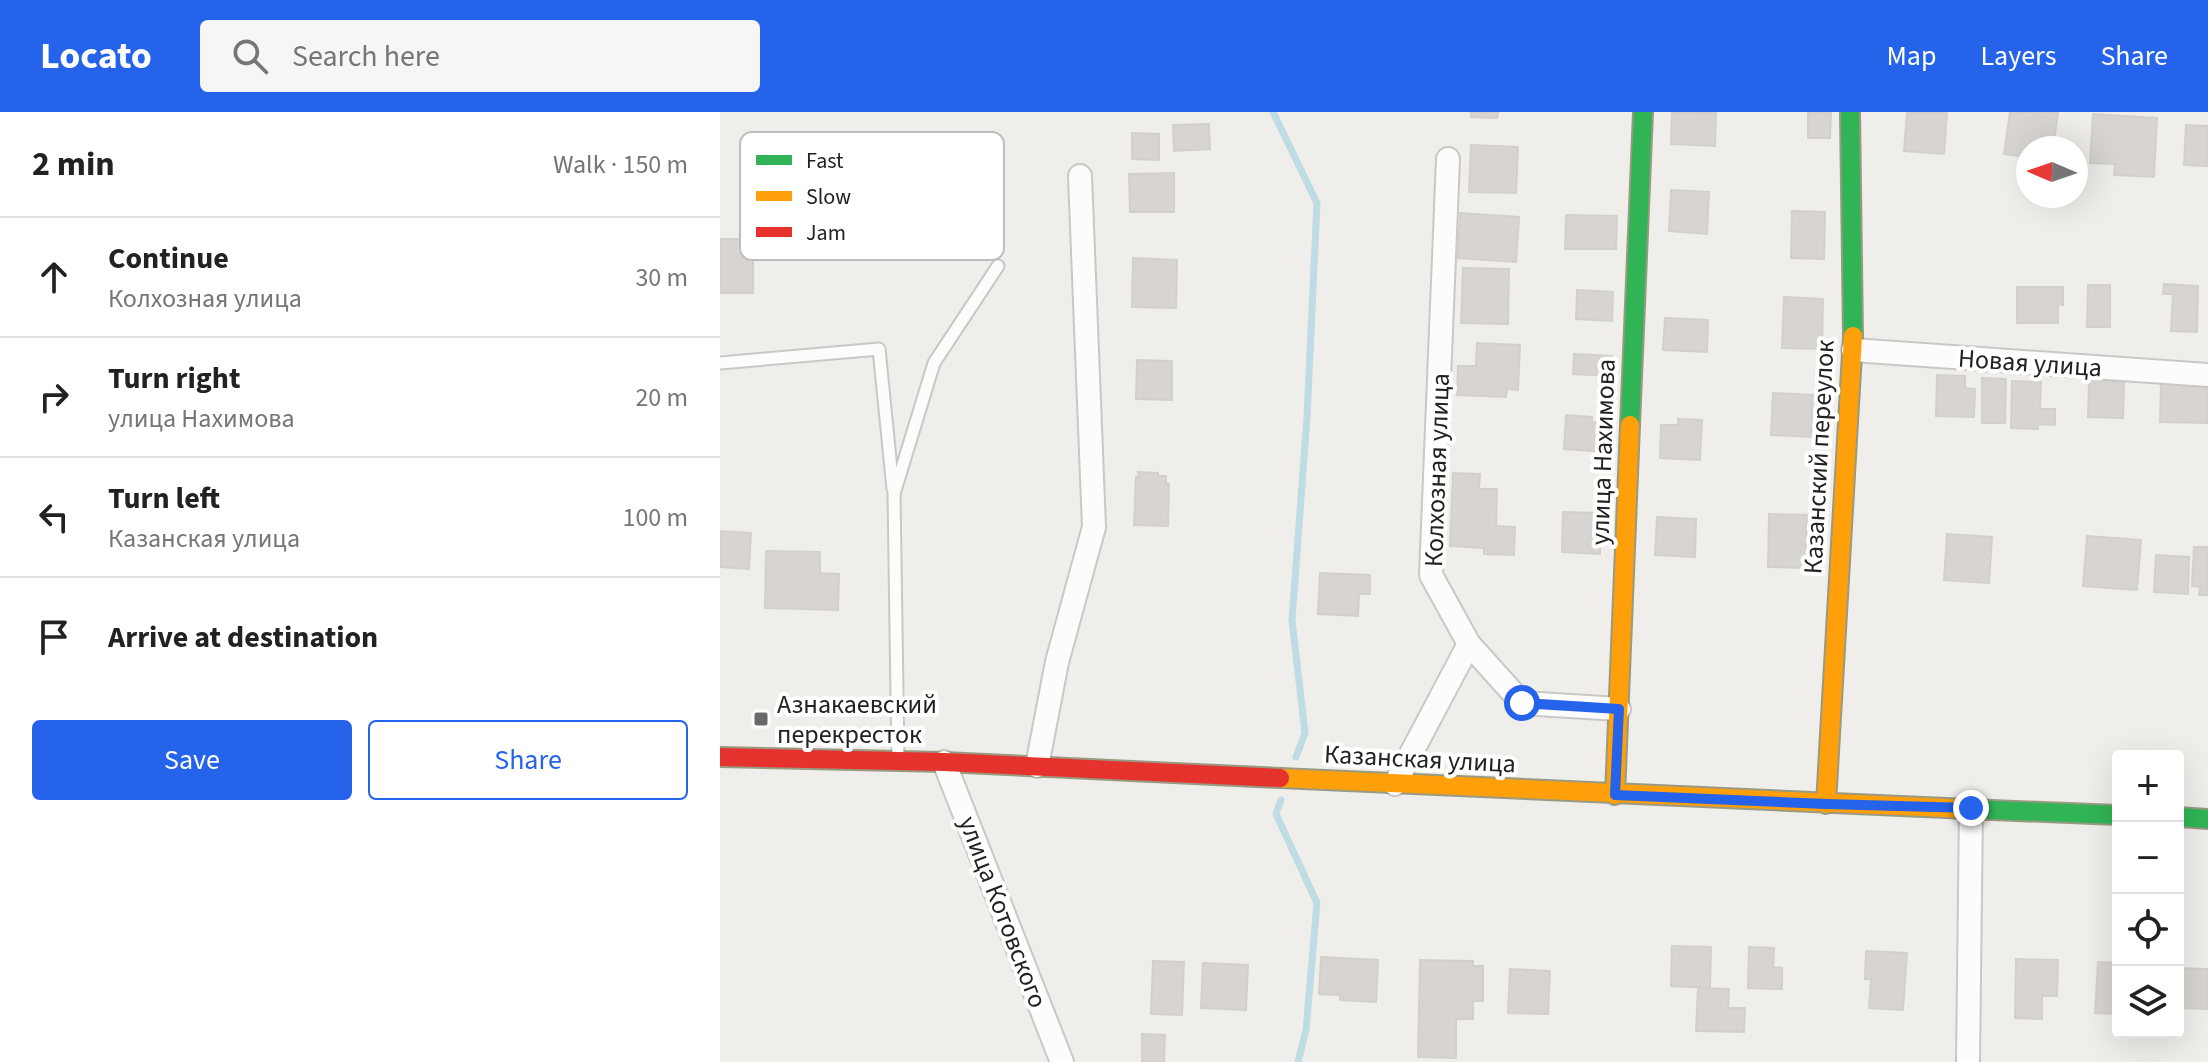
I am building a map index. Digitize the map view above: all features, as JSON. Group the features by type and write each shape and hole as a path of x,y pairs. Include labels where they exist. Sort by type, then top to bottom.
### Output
{"street":[{"name":"улица Нахимова","path":"1615,795 1643,112"},
{"name":"Казанский переулок","path":"1826,804 1853,350 1850,112"},
{"name":"Колхозная улица","path":"1448,159 1431,575 1469,644 1522,703 1619,709"},
{"path":"1037,766 1057,662 1094,527 1080,176"},
{"name":"Новая улица","path":"1853,350 2208,375"},
{"path":"1395,784 1469,644"},
{"name":"Казанская улица","path":"720,757 944,762 1615,795 2112,815"},
{"name":"улица Котовского","path":"944,762 1062,1062"},
{"path":"1968,1062 1971,808"},
{"path":"2184,817 2208,819"}],"lane":[{"path":"894,494 934,363 998,266"},
{"path":"720,363 879,349 894,494 898,761"}],"building":[{"path":"1471,112 1498,112 1497,118 1471,117"},
{"path":"1672,112 1716,113 1715,146 1671,144"},
{"path":"1808,112 1831,112 1830,138 1808,138"},
{"path":"1907,112 1947,112 1944,154 1904,151"},
{"path":"2010,112 2058,112 2055,136 2016,136 2016,156 2004,154"},
{"path":"2093,114 2157,118 2154,177 2114,175 2115,164 2090,163"},
{"path":"1209,124 1210,149 1174,151 1173,125"},
{"path":"2186,125 2208,126 2208,166 2184,165"},
{"path":"1132,133 1159,134 1159,160 1132,159"},
{"path":"1471,145 1518,147 1516,193 1469,192"},
{"path":"1174,173 1174,212 1130,212 1129,174"},
{"path":"1671,190 1709,192 1707,234 1669,231"},
{"path":"1792,211 1825,212 1824,259 1791,258"},
{"path":"1460,213 1519,217 1516,262 1458,258"},
{"path":"1566,215 1617,216 1616,249 1565,249"},
{"path":"720,239 740,239 740,260 753,260 753,293 720,293"},
{"path":"1133,258 1177,260 1176,308 1132,307"},
{"path":"1463,268 1509,269 1508,324 1461,323"},
{"path":"2164,284 2198,286 2197,332 2171,331 2173,294 2163,294"},
{"path":"2088,285 2110,285 2110,327 2087,327"},
{"path":"2017,287 2063,287 2063,305 2058,304 2058,323 2017,323"},
{"path":"1577,290 1613,292 1612,321 1576,319"},
{"path":"1784,297 1823,299 1822,349 1782,348"},
{"path":"1665,318 1708,320 1707,352 1663,350"},
{"path":"1477,343 1520,345 1518,390 1507,389 1506,397 1457,395 1458,366 1476,366"},
{"path":"1574,354 1612,356 1611,376 1573,374"},
{"path":"1137,360 1172,361 1172,400 1136,399"},
{"path":"1937,375 1965,376 1965,388 1975,389 1974,417 1936,416"},
{"path":"1982,378 2006,379 2005,423 1982,423"},
{"path":"2012,381 2041,382 2040,409 2055,409 2055,425 2038,424 2038,429 2011,428"},
{"path":"2089,381 2124,382 2123,418 2088,417"},
{"path":"2161,383 2208,384 2208,423 2160,422"},
{"path":"1773,393 1813,395 1811,437 1771,435"},
{"path":"1566,415 1592,417 1592,422 1609,423 1607,452 1564,449"},
{"path":"1678,419 1702,420 1700,460 1660,458 1661,425 1678,425"},
{"path":"1138,472 1166,476 1166,483 1169,484 1168,526 1134,525"},
{"path":"1453,473 1480,474 1479,489 1497,489 1496,526 1515,527 1514,555 1484,554 1484,548 1450,546"},
{"path":"1563,512 1601,513 1600,554 1562,552"},
{"path":"1769,514 1807,515 1805,568 1768,567"},
{"path":"1657,517 1696,519 1695,557 1655,555"},
{"path":"720,531 751,533 749,569 720,567"},
{"path":"1947,534 1992,537 1989,583 1944,580"},
{"path":"2087,536 2141,540 2137,590 2083,586"},
{"path":"2194,547 2208,547 2208,595 2199,595 2200,587 2192,586"},
{"path":"766,551 820,552 820,573 839,574 838,610 765,608"},
{"path":"2156,555 2189,557 2188,594 2154,592"},
{"path":"1320,573 1370,575 1370,594 1359,594 1358,616 1318,614"},
{"path":"1672,946 1711,947 1710,988 1671,986"},
{"path":"1749,947 1774,948 1773,967 1782,968 1782,989 1748,988"},
{"path":"1866,951 1907,953 1903,1010 1869,1008 1871,979 1865,979"},
{"path":"1321,957 1378,960 1376,1002 1340,1000 1340,995 1319,994"},
{"path":"2016,959 2058,960 2057,996 2042,996 2042,1019 2015,1018"},
{"path":"1420,960 1473,961 1473,966 1483,966 1483,1001 1473,1001 1473,1019 1456,1019 1456,1058 1418,1057"},
{"path":"1153,961 1184,962 1182,1015 1151,1014"},
{"path":"2098,962 2112,963 2112,1014 2095,1013"},
{"path":"1203,963 1248,965 1246,1010 1201,1008"},
{"path":"2184,968 2208,969 2208,1009 2184,1008"},
{"path":"1510,969 1550,971 1548,1014 1508,1013"},
{"path":"1698,988 1729,989 1728,1008 1745,1008 1744,1032 1696,1031"},
{"path":"1142,1034 1165,1035 1164,1062 1142,1062"}],"waterway":[{"path":"1273,112 1317,203 1307,417 1292,620 1305,733 1296,757"},
{"path":"1281,800 1276,814 1317,903 1306,1030 1298,1062"}],"traffic: fast":[{"path":"1630,425 1643,112"},
{"path":"1850,112 1853,336"},
{"path":"1968,809 2112,815"},
{"path":"2184,817 2208,819"}],"traffic: slow":[{"path":"1826,804 1853,336"},
{"path":"1615,795 1630,425"},
{"path":"1280,778 1968,809"}],"traffic: jam":[{"path":"720,757 944,762 1280,778"}],"place":[{"name":"Азнакаевский перекресток","path":"761,719"}],"route":[{"path":"1522,703 1619,709 1615,795 1971,808"}]}
